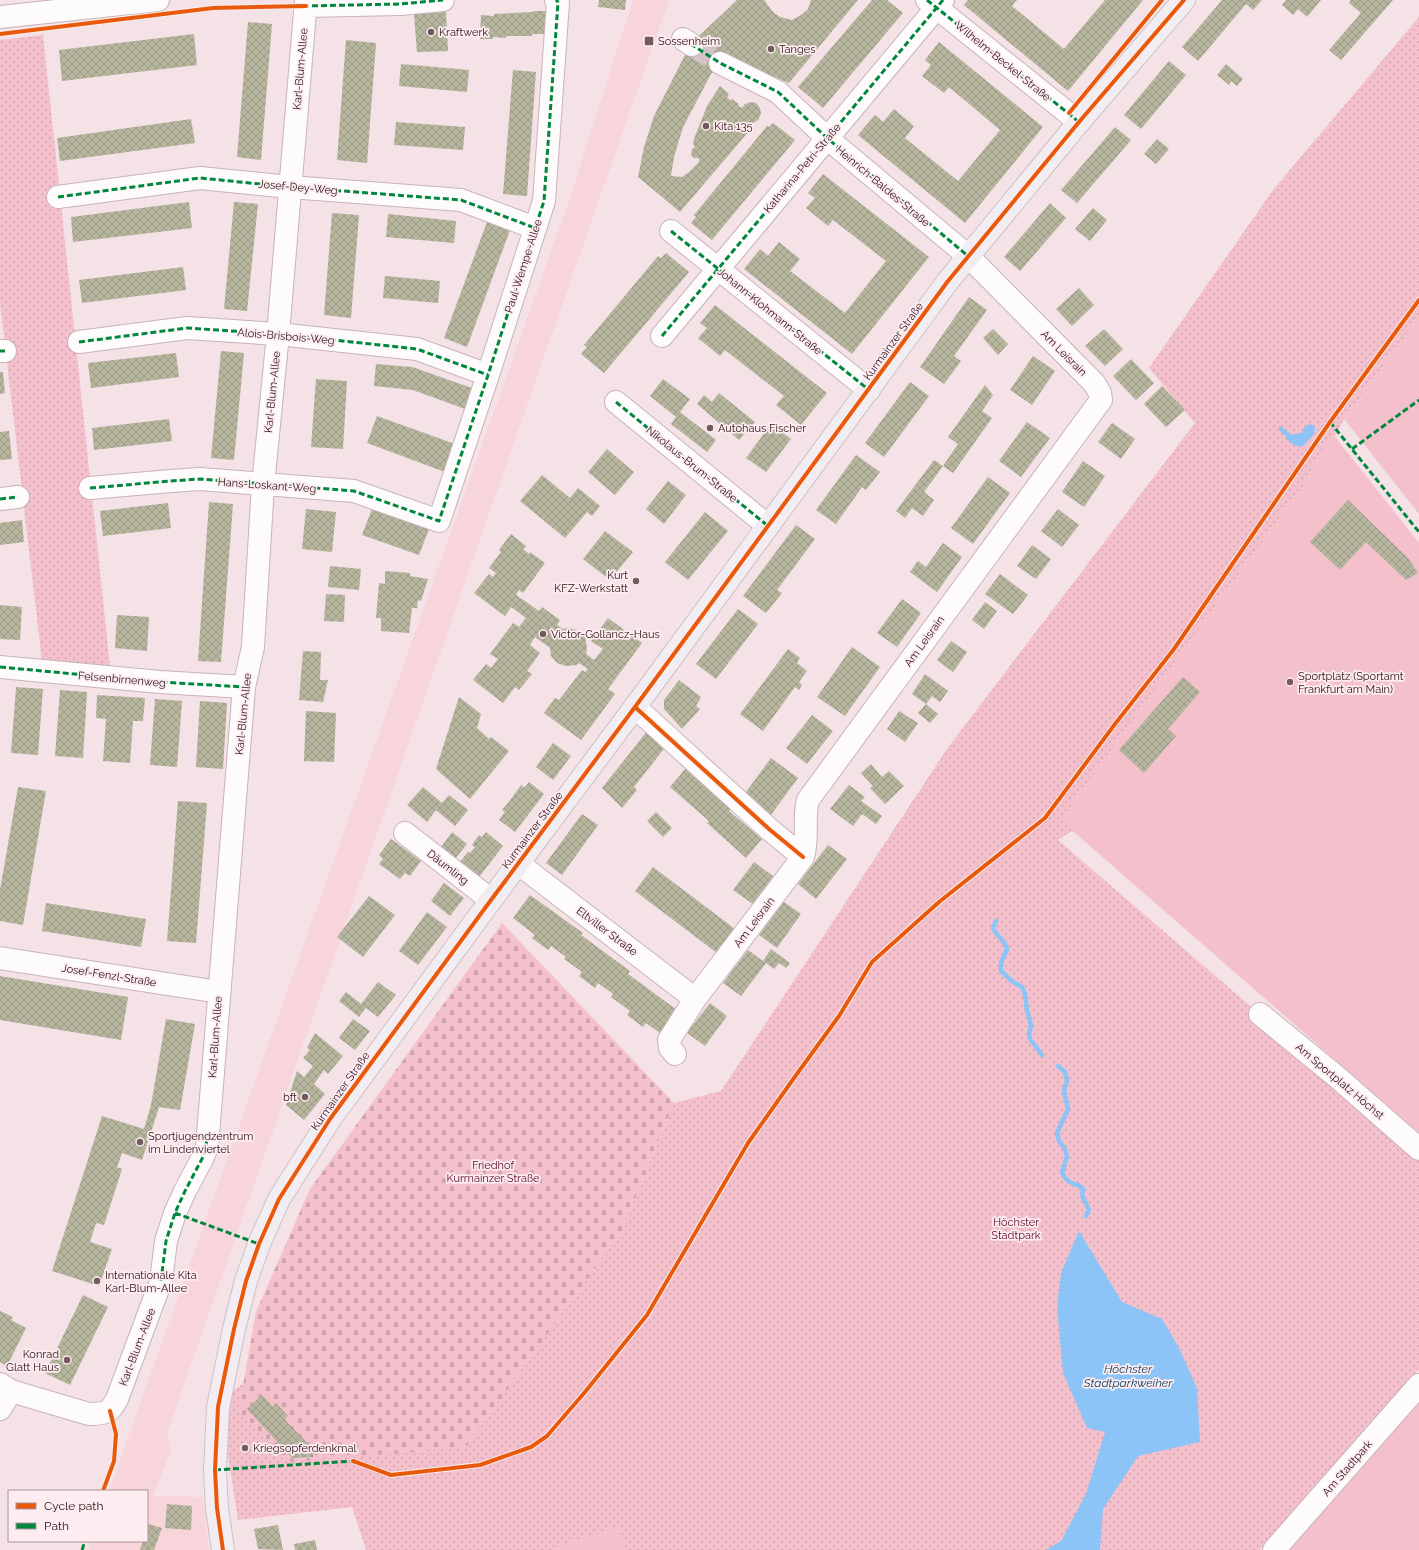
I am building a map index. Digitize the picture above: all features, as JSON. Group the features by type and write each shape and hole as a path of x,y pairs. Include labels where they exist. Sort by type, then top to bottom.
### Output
{"main road":[{"name":"Kurmainzer Straße","path":"224,1550 217,1508 215,1470 218,1407 234,1329 246,1281 259,1244 279,1199 330,1119 968,256 1079,122 1184,0"}],"street":[{"path":"0,17 158,0"},
{"path":"306,3 400,4 443,0"},
{"name":"Paul-Wempe-Allee","path":"439,521 544,200 557,1"},
{"name":"Wilhelm-Beckel-Straße","path":"936,2 1079,122"},
{"name":"Katharina-Petri-Straße","path":"662,336 827,138 936,2"},
{"name":"Karl-Blum-Allee","path":"6,1387 89,1414 100,1414 110,1411 117,1399 161,1281 166,1241 175,1214 184,1191 203,1158 207,1147 244,687 253,647 263,485 278,334 306,3"},
{"name":"Heinrich-Baldes-Straße","path":"720,63 778,92 827,138 968,256"},
{"name":"Josef-Dey-Weg","path":"58,197 200,178 290,187 461,200 535,228"},
{"name":"Johann-Klohmann-Straße","path":"671,231 869,390"},
{"name":"Am Leisrain","path":"675,1054 670,1048 669,1040 695,999 803,857 806,845 806,808 808,800 1101,400 1100,393 1094,383 968,256"},
{"name":"Alois-Brisbois-Weg","path":"79,342 188,328 278,334 417,349 488,375"},
{"name":"Nikolaus-Brum-Straße","path":"616,402 768,526"},
{"name":"Hans-Loskant-Weg","path":"90,488 171,480 200,480 354,491 439,521"},
{"name":"Felsenbirnenweg","path":"0,667 38,672 244,687"},
{"path":"635,707 769,829 803,857"},
{"name":"Däumling","path":"405,833 491,900"},
{"name":"Eltviller Straße","path":"519,864 695,999"},
{"name":"Josef-Fenzl-Straße","path":"0,958 219,992"},
{"name":"Am Sportplatz Höchst","path":"1260,1014 1337,1077 1419,1149"},
{"name":"Am Stadtpark","path":"1274,1550 1419,1385"},
{"path":"0,1409 6,1387"}],"shaded area":[{"path":"633,0 669,0 167,1433 171,1450 153,1496 203,1497 209,1550 88,1550 91,1542 148,1542 148,1490 109,1490 568,204"}],"green space":[{"name":"Höchster Stadtpark","path":"1419,17 1419,318 1344,419 1305,493 1073,830 1058,840 1419,1152 1419,1369 1260,1550 366,1550 352,1507 238,1520 228,1455 231,1392 243,1384 238,1413 622,1231 674,1103 721,1091 949,746 1195,423 1149,368 1273,190"},
{"path":"43,35 110,666 42,661 0,303 0,40"},
{"path":"1419,318 1419,514 1344,419"},
{"name":"Sportplatz (Sportamt Frankfurt am Main)","path":"1332,433 1419,543 1419,1133 1060,820 1302,486"},
{"name":"Friedhof Kurmainzer Straße","path":"502,923 674,1103 622,1231 465,1448 287,1462 238,1413 256,1312 310,1189"},
{"path":"1419,1398 1419,1550 1287,1550"},
{"path":"619,1527 625,1550 555,1550 554,1547"}],"water":[{"path":"1312,424 1315,428 1314,434 1302,447 1294,445 1286,439 1288,435 1302,433 1305,426"},
{"name":"Höchster Stadtparkweiher","path":"1079,1231 1122,1302 1162,1319 1179,1348 1197,1388 1200,1442 1138,1456 1103,1509 1100,1550 1046,1550 1061,1541 1086,1494 1105,1432 1087,1428 1063,1373 1057,1307 1061,1273"}],"building":[{"path":"599,0 626,0 625,10 598,7"},
{"path":"737,0 764,0 773,12 780,17 792,20 808,9 811,0 858,0 789,83 725,56 711,74 683,127 674,157 671,176 682,177 699,162 699,158 694,158 691,155 692,149 695,147 693,144 694,139 707,106 720,86 729,94 727,97 731,101 732,99 739,104 738,106 742,108 745,104 751,102 756,103 760,108 761,114 758,120 747,129 750,130 680,212 638,177 644,147 654,116 685,55 699,36"},
{"path":"872,0 887,0 903,13 823,108 798,87"},
{"path":"968,0 1017,0 1012,6 1064,49 1105,0 1143,0 1068,91 964,5"},
{"path":"1222,0 1262,0 1253,10 1246,4 1198,61 1182,47"},
{"path":"1286,0 1321,0 1307,17 1298,9 1293,15 1282,5"},
{"path":"1351,0 1393,0 1341,60 1329,50 1361,13 1349,3"},
{"path":"546,11 545,34 480,39 481,15 494,16 494,14"},
{"name":"Kraftwerk","path":"446,12 448,51 417,52 414,14"},
{"path":"248,22 272,24 261,160 237,157"},
{"path":"194,34 197,65 62,81 59,50"},
{"path":"346,40 376,43 367,163 337,160"},
{"path":"939,42 1043,127 965,223 858,135 875,115 883,122 894,109 914,126 905,138 958,181 1000,130 949,87 944,93 922,76 931,65 925,60"},
{"path":"1169,61 1186,75 1141,129 1124,115"},
{"path":"401,64 469,70 467,92 399,86"},
{"path":"1226,64 1243,79 1237,86 1231,81 1229,85 1217,75"},
{"path":"513,70 536,72 527,196 503,194"},
{"path":"191,119 195,143 60,161 57,138"},
{"path":"396,122 465,127 463,150 394,145"},
{"path":"773,123 795,140 712,240 691,223 696,217 694,215 767,126 769,127"},
{"path":"1115,127 1131,140 1077,203 1061,190"},
{"path":"1157,139 1169,149 1156,164 1144,154"},
{"path":"823,174 929,257 852,354 744,269 760,249 768,256 779,242 800,259 790,271 845,313 886,261 833,220 828,226 806,208 815,198 808,193"},
{"path":"189,202 192,228 73,242 71,217"},
{"path":"234,202 258,204 247,311 224,309"},
{"path":"1050,203 1066,218 1020,271 1004,257"},
{"path":"1093,208 1107,220 1090,241 1075,229"},
{"path":"332,213 359,215 351,318 324,315"},
{"path":"388,214 456,221 454,243 386,237"},
{"path":"487,222 510,230 467,347 444,338"},
{"path":"666,253 689,272 604,373 581,354 587,347 584,345 658,256 661,258"},
{"path":"183,267 186,290 82,303 79,280"},
{"path":"385,276 440,281 438,303 383,298"},
{"path":"1079,288 1094,305 1072,326 1056,309"},
{"path":"969,297 987,310 954,356 961,361 944,384 920,367"},
{"path":"715,305 827,393 801,425 776,405 784,396 725,350 720,356 698,338 707,328 700,323"},
{"path":"993,329 1008,344 998,355 983,338"},
{"path":"1104,329 1123,349 1105,366 1085,346"},
{"path":"221,351 244,353 234,460 211,458"},
{"path":"176,353 179,377 91,388 88,363"},
{"path":"1033,356 1055,371 1032,405 1010,390"},
{"path":"1131,359 1154,383 1136,400 1113,376"},
{"path":"376,364 412,367 472,388 465,409 413,390 374,386"},
{"path":"0,372 3,372 5,393 0,394"},
{"path":"316,379 347,381 343,449 311,447"},
{"path":"663,379 690,399 680,412 716,440 707,452 671,424 676,417 650,396"},
{"path":"910,382 929,396 884,457 865,443"},
{"path":"985,385 993,395 982,411 992,418 953,473 943,466 958,444 948,437"},
{"path":"1162,386 1185,410 1166,427 1144,404"},
{"path":"719,393 755,422 739,440 697,404 704,395 712,402"},
{"path":"377,416 455,444 445,472 367,443"},
{"path":"169,419 172,441 94,450 92,428"},
{"path":"1027,422 1050,438 1021,477 999,461"},
{"path":"1112,423 1135,439 1121,459 1098,442"},
{"path":"771,424 791,439 766,472 746,458"},
{"path":"9,431 12,459 0,460 0,432"},
{"path":"607,449 634,472 615,495 588,472"},
{"path":"856,455 880,472 866,490 862,487 836,524 816,510"},
{"path":"934,460 943,466 924,492 934,500 923,516 912,508 905,518 896,511"},
{"path":"1083,461 1105,476 1084,507 1062,492"},
{"path":"542,475 570,498 578,488 600,506 592,516 587,512 565,538 520,501"},
{"path":"988,477 1010,493 973,544 951,528"},
{"path":"668,481 686,495 664,524 646,509"},
{"path":"1348,500 1408,558 1418,573 1406,580 1366,542 1340,570 1310,542"},
{"path":"209,502 233,504 221,662 198,661"},
{"path":"168,503 171,528 103,536 100,511"},
{"path":"306,509 336,512 332,552 302,549"},
{"path":"372,509 429,529 419,555 362,535"},
{"path":"1058,509 1079,525 1062,547 1041,531"},
{"path":"705,512 728,531 688,580 665,562"},
{"path":"22,520 24,542 0,545 0,523"},
{"path":"796,525 815,539 777,590 782,593 766,613 743,596"},
{"path":"605,531 633,552 610,580 583,559"},
{"name":"Victor-Gollancz-Haus","path":"511,534 526,546 523,549 529,554 530,552 545,563 523,593 519,590 516,595 539,611 542,607 560,620 557,625 563,629 569,628 579,631 585,637 587,647 586,654 594,660 603,649 591,641 608,618 642,643 608,689 615,694 581,740 544,713 555,698 559,700 582,670 585,672 588,669 579,663 576,665 566,666 557,663 551,656 550,648 535,637 530,645 540,653 527,671 532,674 519,690 515,687 503,703 473,680 486,664 491,668 498,659 490,654 513,623 519,627 526,618 511,607 505,616 474,593 489,574 493,577 496,573 489,568 501,552 499,550"},
{"path":"943,543 962,557 937,592 910,572 918,561 926,567"},
{"path":"1032,545 1051,559 1036,579 1017,566"},
{"path":"330,566 361,569 359,590 328,587"},
{"path":"385,571 410,573 410,576 428,579 421,601 418,600 417,608 412,608 409,633 381,631 381,618 376,618 379,583 385,584"},
{"path":"1000,574 1028,595 1013,614 985,594"},
{"path":"326,594 345,595 344,622 324,621"},
{"path":"902,599 921,613 897,647 877,633"},
{"path":"985,602 997,611 984,629 972,620"},
{"path":"0,605 22,607 20,640 0,639"},
{"path":"738,609 758,624 716,679 696,664"},
{"path":"117,615 149,617 147,651 115,648"},
{"path":"951,641 967,652 953,672 937,660"},
{"path":"852,647 880,667 845,716 817,697"},
{"path":"788,649 800,658 797,663 807,671 799,682 802,685 799,690 795,687 763,731 740,714"},
{"path":"303,651 321,652 320,680 328,680 323,702 299,700"},
{"path":"925,674 948,691 940,702 932,696 926,704 912,694"},
{"path":"1183,677 1200,692 1168,729 1176,736 1144,773 1119,750"},
{"path":"679,680 701,697 696,706 700,709 682,729 664,709 664,700"},
{"path":"16,687 43,689 38,755 11,753"},
{"path":"60,690 87,692 83,758 55,756"},
{"path":"97,695 145,698 143,721 133,721 130,763 103,761 106,719 96,718"},
{"path":"459,697 481,714 477,728 489,739 491,737 509,751 470,799 436,769"},
{"path":"155,699 182,701 177,767 150,765"},
{"path":"200,701 227,703 223,769 196,767"},
{"path":"926,704 938,714 930,723 918,713"},
{"path":"306,711 336,713 334,762 304,761"},
{"path":"899,711 918,723 905,742 887,729"},
{"path":"812,715 833,731 807,764 786,748"},
{"path":"648,730 667,745 634,787 637,790 622,808 602,788"},
{"path":"553,743 571,756 553,780 536,767"},
{"path":"771,758 798,778 770,816 743,796"},
{"path":"871,764 882,777 889,771 904,786 885,804 870,788 873,786 861,773"},
{"path":"686,768 732,808 729,811 762,839 746,858 707,823 709,821 670,787"},
{"path":"529,782 544,794 515,832 499,820 505,812 502,810 521,785 524,788"},
{"path":"849,785 865,797 861,801 882,816 876,824 862,814 853,826 830,809"},
{"path":"18,787 46,791 23,925 0,921 0,890"},
{"path":"423,787 442,803 449,795 468,810 455,826 436,810 427,822 407,805"},
{"path":"178,801 207,803 196,943 167,941"},
{"path":"656,812 672,828 663,837 647,821"},
{"path":"582,814 598,825 562,875 546,863"},
{"path":"452,832 467,844 454,860 439,850"},
{"path":"486,832 503,846 476,881 459,863 468,852 470,853 475,847 472,845 479,835 482,837"},
{"path":"391,839 421,861 410,876 405,873 400,879 379,864 383,859 379,855"},
{"path":"828,845 847,859 816,899 798,884"},
{"path":"754,862 773,876 753,904 733,890"},
{"path":"653,867 735,929 717,953 635,891"},
{"path":"444,883 464,898 450,916 431,901"},
{"path":"530,895 583,933 581,935 630,971 628,974 677,1010 660,1033 646,1023 643,1027 627,1015 630,1011 611,997 613,994 598,983 595,988 579,976 582,972 564,959 566,957 551,946 548,950 532,938 535,935 513,918"},
{"path":"369,896 395,915 363,957 337,937"},
{"path":"784,902 801,914 777,948 759,935"},
{"path":"46,903 146,919 141,947 42,931"},
{"path":"427,912 447,927 418,965 399,951"},
{"path":"771,949 790,963 786,968 779,963 774,969 766,963 741,996 723,983 748,950 763,961"},
{"path":"0,976 128,997 121,1040 0,1020"},
{"path":"378,982 396,995 378,1017 366,1008 359,1017 339,1001 346,992 361,1004"},
{"path":"710,1003 727,1016 705,1046 687,1033"},
{"path":"166,1019 195,1024 180,1110 159,1107 142,1160 122,1153 117,1167 122,1169 104,1225 96,1223 90,1242 112,1249 99,1286 52,1271 102,1116 144,1129 151,1105"},
{"path":"353,1019 370,1031 355,1050 339,1038"},
{"path":"315,1033 343,1056 328,1074 324,1070 314,1084 325,1094 304,1120 286,1105 297,1071 304,1077 313,1066 303,1058 310,1050 307,1048"},
{"path":"83,1295 108,1307 70,1385 45,1373"},
{"path":"0,1311 13,1317 11,1320 26,1328 7,1366 0,1362"},
{"path":"262,1395 273,1407 276,1403 288,1416 284,1419 313,1449 313,1457 292,1458 247,1409"},
{"path":"167,1504 192,1506 191,1530 165,1528"},
{"path":"149,1524 162,1528 154,1550 140,1550 143,1542 148,1542"},
{"path":"278,1525 283,1550 258,1549 254,1529"},
{"path":"315,1540 317,1550 295,1550 294,1544"}],"waterway":[{"path":"1281,429 1288,435"},
{"path":"996,921 993,928 1007,949 1001,963 1001,971 1013,982 1022,987 1025,994 1027,1011 1030,1020 1030,1039 1042,1055"},
{"path":"1058,1066 1065,1072 1067,1081 1064,1091 1068,1109 1057,1133 1059,1141 1065,1149 1067,1157 1062,1173 1068,1181 1083,1189 1082,1195 1089,1210 1086,1216"}],"tunnel":[{"path":"692,45 720,63"}],"marked path":[{"path":"303,6 400,4 443,0"},
{"path":"90,488 200,479 354,491 439,521 544,201 558,2 556,0"},
{"path":"927,0 1079,122"},
{"path":"662,336 943,0"},
{"path":"683,39 720,63 778,92 827,138 968,256"},
{"path":"58,197 200,178 290,187 461,200 535,228"},
{"path":"671,231 869,390"},
{"path":"79,342 187,328 278,334 417,349 488,375"},
{"path":"0,351 5,351"},
{"path":"1352,449 1419,400"},
{"path":"616,402 768,526"},
{"path":"1330,422 1419,532"},
{"path":"0,499 18,497"},
{"path":"0,667 160,682 244,687"},
{"path":"161,1281 166,1241 175,1213 203,1157 207,1140"},
{"path":"175,1213 259,1244"},
{"path":"215,1470 356,1462"},
{"path":"82,1550 85,1542"}],"cycle path":[{"path":"1069,113 1162,0"},
{"path":"223,1550 217,1508 215,1470 218,1407 234,1329 246,1281 259,1244 279,1199 330,1119 948,281 1079,122 1184,0"},
{"path":"0,34 213,8 306,6"},
{"path":"353,1461 391,1475 480,1465 531,1447 547,1436 585,1392 647,1315 748,1143 839,1016 872,962 939,902 1045,818 1115,724 1174,649 1330,422 1419,300"},
{"path":"635,707 769,829 803,857"},
{"path":"103,1490 114,1461 116,1434 110,1411"}],"place":[{"name":"Kraftwerk","path":"431,32"},
{"name":"Sossenheim","path":"649,41"},
{"name":"Tanges","path":"771,49"},
{"name":"Kita 135","path":"706,126"},
{"name":"Autohaus Fischer","path":"710,428"},
{"name":"Kurt KFZ-Werkstatt","path":"636,581"},
{"name":"Victor-Gollancz-Haus","path":"543,634"},
{"name":"Sportplatz (Sportamt Frankfurt am Main)","path":"1290,682"},
{"name":"bft","path":"305,1097"},
{"name":"Sportjugendzentrum im Lindenviertel","path":"140,1142"},
{"name":"Internationale Kita Karl-Blum-Allee","path":"97,1281"},
{"name":"Konrad Glatt Haus","path":"67,1360"},
{"name":"Kriegsopferdenkmal","path":"245,1448"}]}
